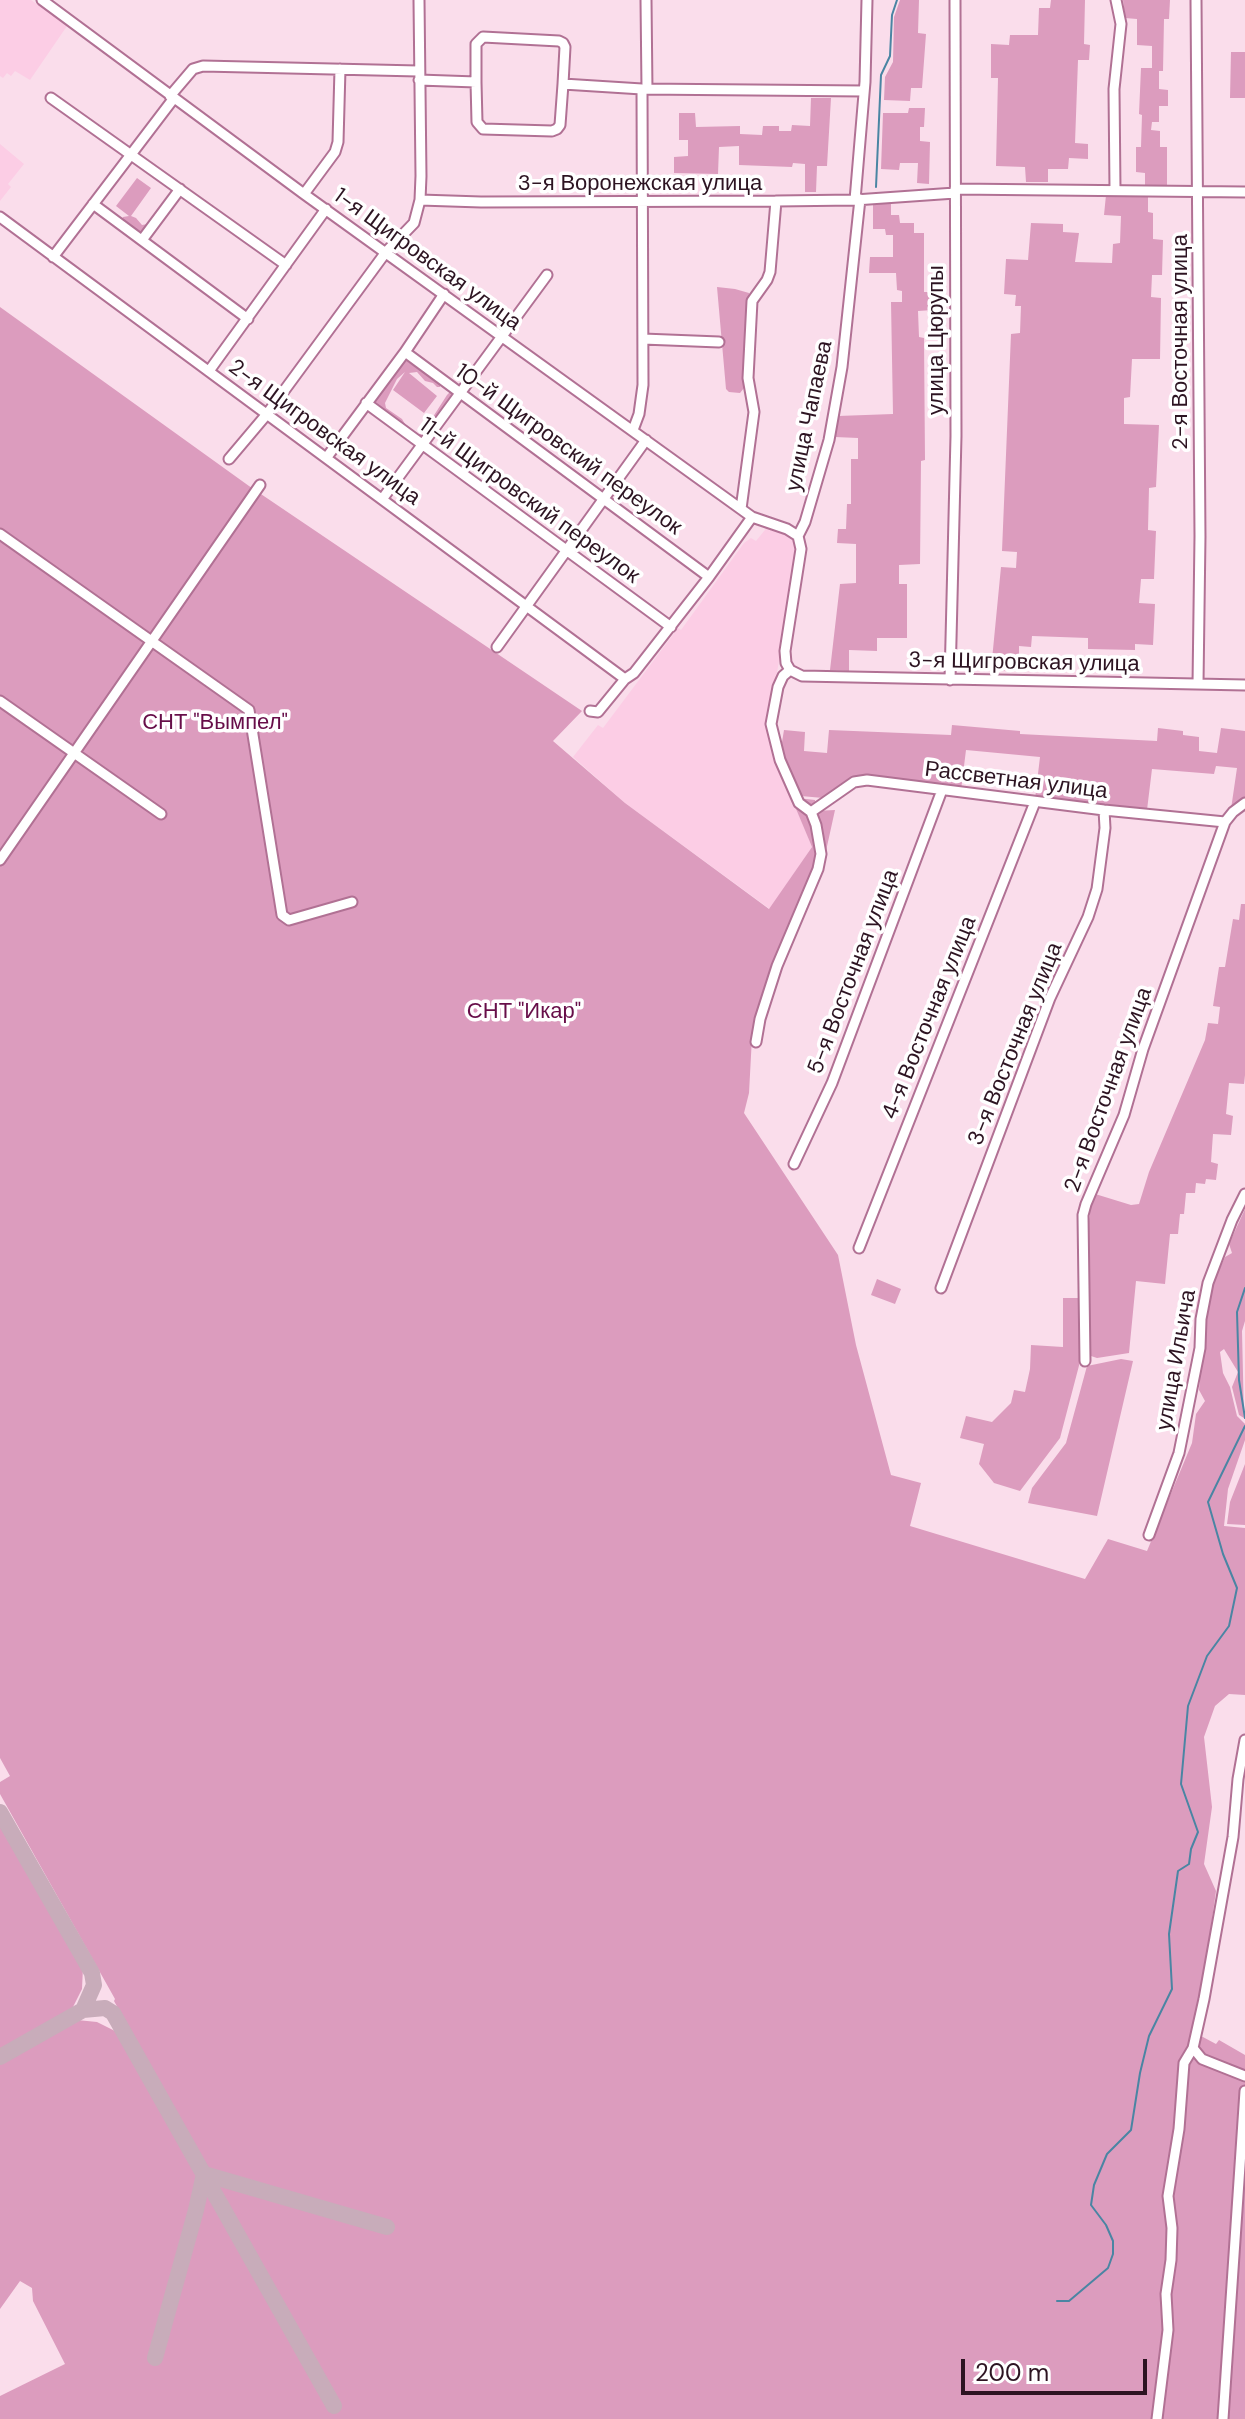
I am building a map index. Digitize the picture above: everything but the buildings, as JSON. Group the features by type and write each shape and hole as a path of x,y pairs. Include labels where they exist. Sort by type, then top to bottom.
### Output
{"street":[{"name":"1-я Щигровская улица","path":"42,0 304,194 752,517 798,536"},
{"path":"229,459 267,414 386,252 414,223 420,200 419,0"},
{"path":"633,430 642,403 646,0"},
{"name":"улица Чапаева","path":"790,670 785,651 801,549 798,536 829,440 842,367 858,199 867,0"},
{"name":"улица Цюрупы","path":"950,680 956,436 955,0"},
{"path":"1115,189 1114,89 1121,24 1116,0"},
{"name":"2-я Восточная улица","path":"1196,0 1200,536 1198,684"},
{"path":"483,37 563,43 565,47 560,125 557,129 483,129 477,122 476,82 476,44 483,37"},
{"path":"53,257 193,69 203,66 340,69 476,82"},
{"path":"304,194 335,152 338,142 340,69"},
{"path":"563,84 644,89 864,91"},
{"path":"51,98 286,265"},
{"path":"142,240 180,189"},
{"name":"3-я Воронежская улица","path":"420,200 643,203 858,199 955,191 1115,189 1245,192"},
{"path":"741,509 754,412 748,378 752,301 770,272 776,201"},
{"path":"93,204 248,319"},
{"path":"209,371 326,209"},
{"name":"2-я Щигровская улица","path":"0,217 625,679"},
{"path":"383,498 547,275"},
{"path":"327,457 444,294"},
{"path":"643,339 719,342"},
{"name":"10-й Щигровский переулок","path":"405,352 709,577"},
{"name":"11-й Щигровский переулок","path":"366,403 671,627"},
{"path":"497,647 646,440"},
{"path":"0,860 260,485"},
{"path":"590,711 598,712 605,706 625,679 634,673 752,517"},
{"path":"0,534 249,710 282,915 289,920 352,902"},
{"path":"756,1042 777,966 818,869 821,854 811,812 799,803 780,760 771,724 778,687 790,670"},
{"name":"3-я Щигровская улица","path":"790,670 802,676 1245,685"},
{"path":"0,701 161,814"},
{"name":"Рассветная улица","path":"811,812 854,782 867,780 1225,822"},
{"name":"5-я Восточная улица","path":"794,1164 832,1083 942,790"},
{"name":"4-я Восточная улица","path":"859,1248 1035,802"},
{"name":"2-я Восточная улица","path":"1085,1361 1083,1215 1086,1204 1124,1115 1143,1049 1225,822 1245,803"},
{"name":"3-я Восточная улица","path":"941,1288 1050,998 1088,917 1097,889 1105,828 1104,810"},
{"name":"улица Ильича","path":"1149,1535 1179,1453 1200,1348 1201,1319 1208,1283 1245,1194"},
{"path":"1157,2419 1168,2330 1166,2294 1172,2228 1168,2196 1179,2129 1184,2063 1193,2048 1204,1999 1233,1837 1245,1740"},
{"path":"1193,2048 1202,2059 1245,2076"},
{"path":"1223,2419 1245,2091"}],"shaded area":[{"path":"0,0 31,0 67,26 30,80 15,71 11,76 7,73 3,78 0,76"},
{"path":"0,144 24,164 8,184 11,187 0,201"},
{"path":"769,525 800,545 768,722 777,745 773,753 812,847 770,909 625,803 573,757 598,725 603,728 678,628 681,630 744,543 751,538 756,541"}],"green space":[{"path":"900,0 919,0 918,33 926,34 922,88 911,88 910,101 884,100 885,77 893,62 894,17"},
{"path":"1051,0 1085,0 1084,44 1090,45 1089,60 1078,60 1075,143 1088,144 1088,159 1069,158 1068,169 1048,169 1048,182 1026,182 1025,167 996,166 998,78 991,78 991,44 1009,45 1010,35 1038,35 1039,8 1050,8"},
{"path":"1123,0 1170,0 1169,19 1164,19 1163,71 1159,71 1159,89 1168,90 1168,106 1159,106 1159,122 1152,122 1151,130 1160,131 1160,147 1167,147 1167,187 1145,186 1145,173 1136,172 1136,147 1141,147 1141,68 1152,68 1152,46 1137,45 1137,19 1125,18"},
{"path":"1231,52 1245,52 1245,98 1230,98"},
{"path":"811,98 831,98 827,166 817,166 816,192 805,192 805,164 793,163 792,167 739,165 739,146 719,147 718,174 674,173 674,157 688,156 688,140 679,140 679,113 695,113 696,127 740,126 740,134 762,135 763,126 779,126 779,131 791,131 792,125 810,126"},
{"path":"909,108 925,108 920,141 930,142 929,184 917,183 918,163 900,163 899,170 881,169 883,113 908,113"},
{"path":"137,178 151,188 131,216 142,225 151,227 144,237 120,222 123,217 129,216 116,206"},
{"path":"1106,195 1148,197 1148,212 1153,213 1153,239 1163,240 1162,275 1152,275 1151,297 1161,298 1160,359 1132,359 1130,397 1124,398 1124,424 1159,425 1156,487 1149,488 1148,530 1156,531 1154,579 1141,579 1139,603 1155,604 1153,645 1135,644 1135,650 1088,649 1088,638 1032,636 1031,647 1019,646 1019,658 1014,659 1013,671 991,670 1001,567 1016,568 1017,552 1002,551 1011,334 1020,333 1021,306 1015,306 1016,295 1004,294 1006,259 1028,260 1031,223 1063,224 1063,232 1079,233 1075,262 1112,263 1113,244 1120,243 1121,216 1104,215"},
{"path":"891,203 891,215 899,215 900,223 914,223 914,233 924,233 924,292 932,292 933,310 918,311 919,337 924,338 925,460 921,461 920,564 899,565 899,584 907,584 907,638 877,638 877,651 849,650 849,671 830,670 840,584 856,583 856,544 837,543 838,529 846,529 847,504 851,504 851,459 858,459 858,438 835,437 838,416 893,414 891,302 902,302 902,291 897,290 896,273 869,273 870,257 893,257 893,235 886,235 885,229 873,229 873,204"},
{"path":"717,287 749,293 744,388 740,393 726,389"},
{"path":"0,307 249,486 582,711 553,741 625,803 769,909 812,847 786,785 797,798 815,800 815,811 835,810 824,860 764,994 752,1037 749,1093 744,1113 838,1255 856,1345 891,1475 921,1483 910,1526 1085,1579 1108,1539 1147,1551 1192,1443 1196,1414 1205,1401 1199,1390 1205,1309 1225,1257 1232,1253 1229,1244 1245,1209 1245,1321 1242,1331 1244,1418 1239,1415 1232,1387 1238,1372 1224,1349 1220,1352 1223,1373 1237,1416 1245,1424 1245,1440 1228,1489 1224,1526 1245,1528 1245,1695 1229,1694 1215,1706 1204,1737 1212,1807 1204,1864 1216,1891 1201,1998 1187,2053 1197,2045 1201,2036 1216,2044 1219,2040 1245,2055 1245,2419 0,2419 0,2396 65,2364 33,2301 32,2288 20,2281 0,2309 0,2063 77,2020 97,2022 119,2033 122,2038 131,2032 0,1794 0,1782 10,1776 0,1758"},
{"path":"405,360 440,384 437,387 417,372 409,373 437,396 424,413 393,390 405,372 397,379 385,403 386,408 418,434 422,434 447,395 451,391 455,394 423,440 373,403"},
{"path":"952,725 1020,731 1020,734 1157,741 1158,728 1183,731 1183,735 1199,737 1199,751 1217,753 1221,728 1245,731 1245,798 1231,809 1237,768 1216,766 1214,774 1152,769 1147,810 1035,799 1040,757 966,750 961,790 864,777 823,798 801,796 781,748 784,730 805,732 804,751 827,753 829,730 951,735"},
{"path":"1241,904 1245,904 1245,1075 1244,1084 1229,1083 1226,1114 1233,1116 1231,1135 1213,1134 1211,1162 1218,1164 1216,1180 1206,1179 1205,1184 1196,1183 1195,1193 1186,1193 1178,1234 1170,1234 1165,1284 1136,1281 1129,1353 1097,1358 1088,1355 1092,1193 1131,1205 1139,1204 1149,1172 1205,1040 1208,1023 1218,1024 1220,1007 1213,1006 1219,967 1225,967 1233,919 1239,920"},
{"path":"877,1279 901,1289 895,1304 871,1295"},
{"path":"1063,1298 1079,1298 1081,1358 1060,1438 1020,1491 994,1483 979,1464 984,1444 960,1438 966,1416 992,1422 1011,1403 1014,1390 1025,1392 1031,1345 1063,1347"},
{"path":"1121,1359 1133,1361 1097,1516 1028,1503 1032,1488 1066,1443 1087,1366"},
{"path":"1245,1464 1245,1525 1227,1524 1230,1502"},
{"path":"0,1821 83,1967 82,1989 72,2009 0,2049"}],"waterway":[{"path":"876,187 881,75 890,56 892,15 897,0"},
{"path":"1245,1288 1237,1312 1239,1380 1245,1418"},
{"path":"1057,2301 1069,2301 1108,2268 1113,2241 1091,2205 1094,2185 1107,2154 1131,2130 1149,2036 1172,1989 1169,1934 1178,1871 1189,1864 1198,1832 1181,1784 1188,1706 1207,1656 1229,1626 1237,1588 1223,1554 1208,1502 1245,1426"}],"taxiway":[{"path":"0,1812 92,1973 94,1985 83,2010"},
{"path":"0,2057 83,2010 105,2008 113,2013 334,2406"},
{"path":"155,2358 204,2174 387,2227"}],"park label":[{"name":"СНТ \"Вымпел\"","path":"215,723"},
{"name":"СНТ \"Икар\"","path":"524,1012"}]}
